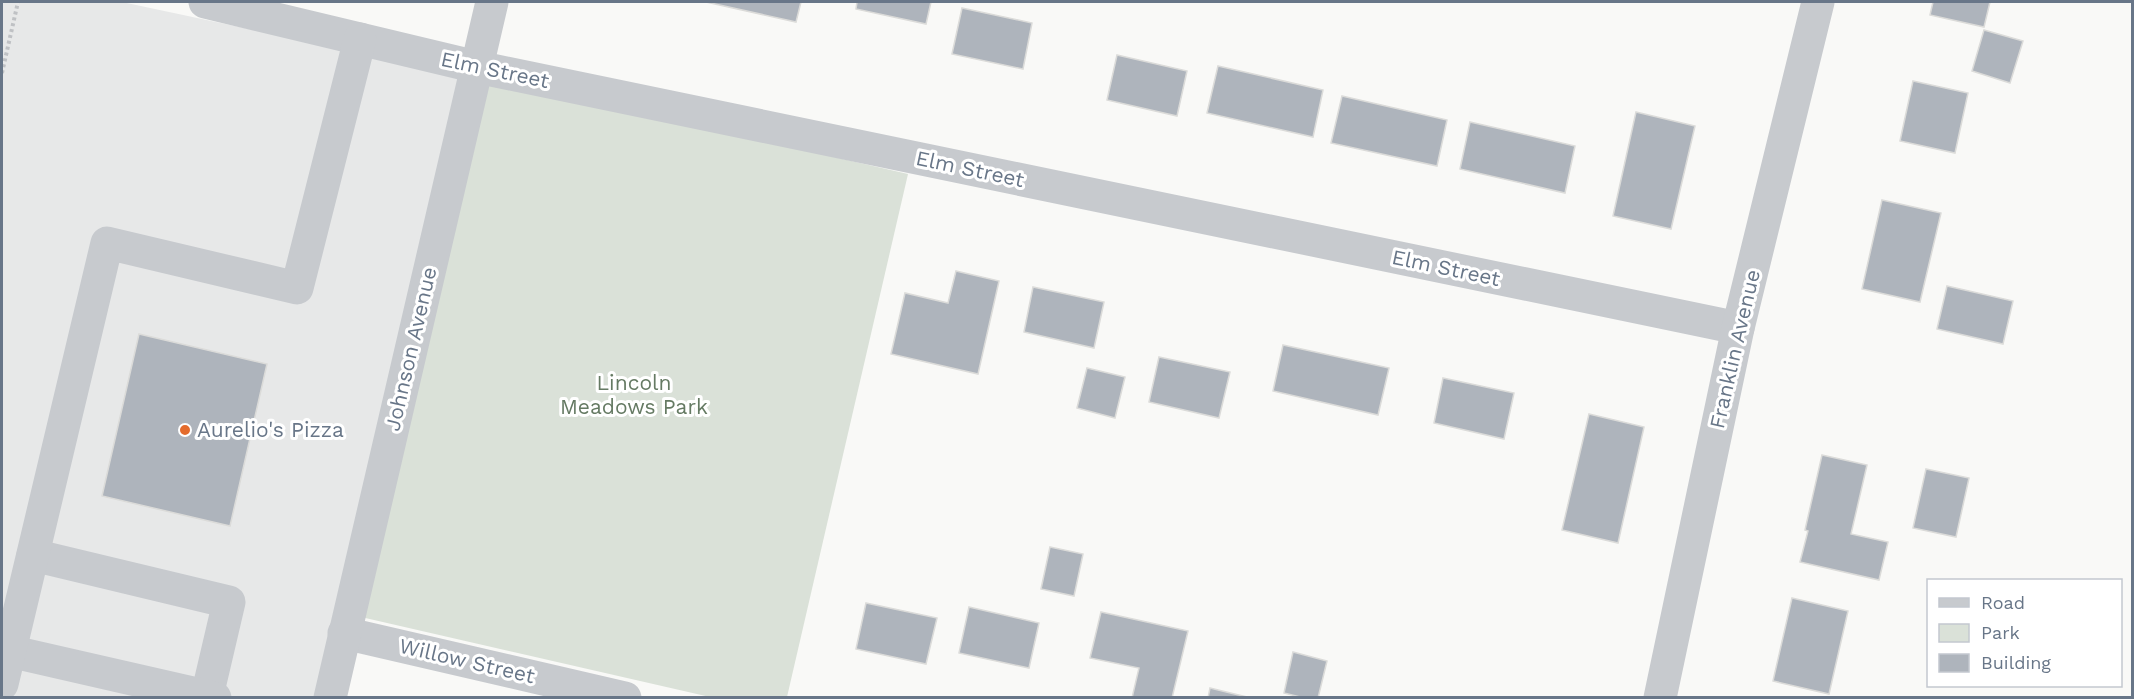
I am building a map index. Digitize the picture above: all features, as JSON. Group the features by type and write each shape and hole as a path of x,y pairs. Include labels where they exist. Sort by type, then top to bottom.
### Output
{"street":[{"name":"Elm Street","path":"206,2 477,67 1738,328"},
{"name":"Johnson Avenue","path":"330,698 492,2"},
{"name":"Franklin Avenue","path":"1660,698 1738,328 1818,2"},
{"path":"2,684 107,243 297,288 360,39"},
{"path":"9,651 211,697 229,602 33,555"},
{"name":"Willow Street","path":"344,633 625,698"}],"path":[{"path":"2,74 18,2"}],"shaded area":[{"path":"2,2 122,2 462,74 317,697 2,697"}],"green space":[{"name":"Lincoln Meadows Park","path":"486,77 908,174 787,697 710,697 361,617"}],"building":[{"path":"706,2 801,2 796,22"},
{"path":"857,2 931,2 926,24 856,9"},
{"path":"1933,2 1990,2 1984,27 1930,15"},
{"path":"962,8 1032,23 1023,69 952,54"},
{"path":"1984,30 2023,41 2010,83 1972,71"},
{"path":"1117,55 1187,71 1177,116 1107,100"},
{"path":"1218,66 1323,90 1313,137 1207,113"},
{"path":"1913,81 1968,93 1955,153 1900,141"},
{"path":"1342,96 1447,120 1437,166 1331,143"},
{"path":"1636,112 1695,126 1671,229 1613,216"},
{"path":"1470,122 1575,146 1565,193 1460,169"},
{"path":"1882,200 1941,213 1920,302 1862,289"},
{"path":"956,271 999,281 978,374 891,354 905,293 948,303"},
{"path":"1947,286 2013,301 2003,344 1937,329"},
{"path":"1033,287 1104,302 1094,348 1024,332"},
{"name":"Aurelio's Pizza","path":"139,334 267,364 230,526 102,496"},
{"path":"1283,345 1389,368 1378,415 1273,391"},
{"path":"1159,357 1230,372 1219,418 1149,402"},
{"path":"1087,368 1125,377 1115,418 1077,408"},
{"path":"1443,378 1514,393 1504,439 1434,423"},
{"path":"1589,414 1644,427 1618,543 1562,530"},
{"path":"1822,455 1867,465 1851,534 1888,542 1879,580 1800,562"},
{"path":"1926,469 1969,478 1956,537 1913,528"},
{"path":"1050,547 1083,554 1074,596 1041,589"},
{"path":"1792,598 1848,611 1829,694 1773,681"},
{"path":"866,603 937,618 926,664 856,649"},
{"path":"969,607 1039,623 1029,668 959,653"},
{"path":"1101,612 1188,631 1172,698 1132,698 1139,668 1090,658"},
{"path":"1293,652 1327,661 1318,698 1304,698 1284,693"},
{"path":"1210,688 1251,698 1208,698"}],"place":[{"name":"Aurelio's Pizza","path":"185,430"}]}
